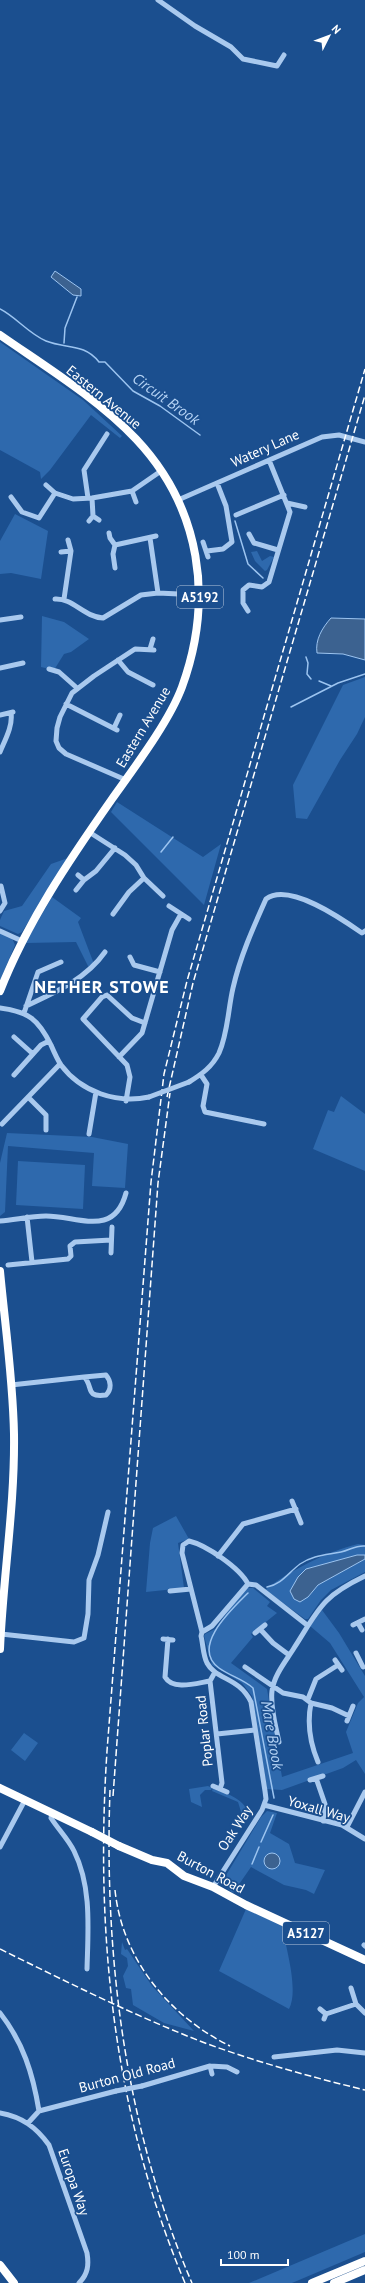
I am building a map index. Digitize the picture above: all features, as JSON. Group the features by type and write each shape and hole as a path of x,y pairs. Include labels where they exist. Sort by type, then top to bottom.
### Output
{"highway":[{"name":"Eastern Avenue","path":"0,335 113,418 144,449 161,471 178,500 193,542 200,595 199,613 193,648 181,689 159,729 126,780 89,832 22,941 0,991"},
{"path":"0,1271 2,1318 12,1385 14,1434 12,1521 0,1649"},
{"name":"Burton Road","path":"0,1788 119,1846 152,1860 167,1863 180,1874 213,1886 246,1905 365,1960"},
{"path":"312,2283 365,2261"},
{"path":"0,2265 14,2283"},
{"path":"334,2283 365,2270"}],"street":[{"path":"158,0 195,26 231,47 243,60 277,66 284,56"},
{"path":"99,520 94,516 88,498 84,470 103,444 106,434"},
{"name":"Watery Lane","path":"178,500 326,436 339,435 365,442"},
{"path":"248,611 243,603 243,590 249,585 262,587 267,585 290,512 269,460"},
{"path":"46,485 55,493 73,499 88,498 132,491 161,471"},
{"path":"207,551 223,549 232,542 226,506 217,483"},
{"path":"132,491 136,502"},
{"path":"8,504 12,499 22,512 39,518 55,493"},
{"path":"236,515 284,494"},
{"path":"287,503 305,506"},
{"path":"89,521 94,516"},
{"path":"109,533 110,538 115,545 113,564"},
{"path":"249,534 254,543 278,550"},
{"path":"115,545 156,536"},
{"path":"150,538 158,593"},
{"path":"64,599 71,551 68,540"},
{"path":"203,542 208,557"},
{"path":"61,552 71,551"},
{"path":"54,599 64,599 93,616 103,618 138,596 158,593 200,595"},
{"path":"0,620 21,617"},
{"path":"126,780 66,754 59,748 56,741 57,728 66,704 77,688 135,649 152,649 153,639"},
{"path":"118,660 128,672 150,685"},
{"path":"0,668 20,662"},
{"path":"49,668 59,670 77,688"},
{"path":"66,704 115,729 120,716"},
{"path":"0,715 13,712 9,731 0,752"},
{"path":"89,832 115,848 136,864 144,878 160,895"},
{"path":"76,890 84,880 96,871 115,848"},
{"path":"78,875 84,880"},
{"path":"113,914 129,892 144,878"},
{"path":"0,911 6,903 6,892 1,886"},
{"path":"0,1008 24,1013 37,1022 49,1041 60,1064 96,1092 126,1101 149,1097 189,1082 210,1068 224,1040 235,980 244,951 266,899 276,894 294,897 336,914 362,933 365,932"},
{"path":"169,906 189,919"},
{"path":"119,1057 138,1038 145,1022 172,930 181,914"},
{"path":"0,931 22,941"},
{"path":"26,1006 67,987 98,962 105,952"},
{"path":"130,957 134,965 160,972"},
{"path":"24,1013 38,972 60,962"},
{"path":"126,1101 129,1070 119,1057 85,1024 83,1019 102,997 107,995 132,1018 145,1022"},
{"path":"14,1037 32,1054"},
{"path":"14,1075 41,1045 49,1041"},
{"path":"2,1124 60,1064"},
{"path":"201,1075 207,1084 203,1106 205,1112 264,1124"},
{"path":"89,1134 96,1092"},
{"path":"28,1097 46,1116 46,1130"},
{"path":"0,1221 47,1216 76,1221 100,1222 109,1219 117,1212 123,1203 126,1193"},
{"path":"27,1217 32,1262"},
{"path":"111,1253 112,1227"},
{"path":"8,1265 68,1258 71,1256 70,1246 75,1242 111,1240"},
{"path":"12,1385 84,1377 106,1375 110,1384 109,1392 106,1394 94,1395 90,1392 88,1383 84,1377"},
{"path":"292,1501 301,1523"},
{"path":"218,1556 243,1524 296,1509"},
{"path":"1,1634 74,1642 84,1638 88,1614 89,1580 110,1520 108,1512"},
{"path":"215,1672 206,1661 201,1636 202,1632 182,1553 183,1545 189,1541 194,1542 218,1556 244,1576 248,1584"},
{"path":"279,1742 272,1698 273,1687 280,1669 307,1625 327,1599 346,1585 365,1576"},
{"path":"248,1584 256,1585 307,1625"},
{"path":"202,1632 212,1626 248,1584"},
{"path":"170,1591 191,1589"},
{"path":"362,1630 356,1624 365,1619"},
{"path":"256,1633 263,1627 274,1643 290,1654"},
{"path":"168,1639 165,1677 168,1682 175,1685 210,1681"},
{"path":"356,1653 363,1660 364,1667"},
{"path":"335,1660 342,1670"},
{"path":"318,1762 310,1738 310,1701 316,1679 338,1665"},
{"path":"245,1667 283,1693 332,1708 348,1719 353,1706"},
{"name":"Poplar Road","path":"215,1672 210,1681 222,1784 220,1789"},
{"name":"Oak Way","path":"213,1886 264,1805 265,1791 250,1702 246,1692 239,1685 215,1672"},
{"path":"217,1734 255,1730"},
{"path":"310,1780 323,1776"},
{"path":"316,1778 325,1804 323,1821"},
{"path":"213,1786 226,1792"},
{"path":"347,1827 365,1792"},
{"path":"0,1847 24,1800"},
{"name":"Yoxall Way","path":"264,1805 347,1827 365,1839"},
{"path":"52,1813 51,1818 74,1851 85,1883 87,1914 87,1969"},
{"path":"351,1988 356,2004 365,2013"},
{"path":"320,2009 325,2016 356,2004"},
{"path":"0,2013 25,2053 38,2102 39,2110 28,2123"},
{"path":"274,2056 337,2050 365,2053"},
{"path":"210,2066 212,2074"},
{"name":"Burton Old Road","path":"39,2110 142,2086 210,2066 227,2067 238,2072"},
{"name":"Europa Way","path":"0,2113 17,2117 28,2123 38,2131 49,2145 87,2253 88,2267 86,2274 80,2283"}],"shaded area":[{"path":"55,271 81,289 81,296 73,295 51,277"},
{"path":"0,342 83,400 122,436 120,438 91,415 50,470 41,479 40,472 0,450"},
{"path":"15,514 48,531 41,579 11,573 0,574 0,541"},
{"path":"257,551 262,561 270,556 274,557 265,571 255,561 251,552"},
{"path":"42,616 64,622 89,639 71,652 64,654 54,670 41,667"},
{"path":"331,618 365,619 365,660 343,654 317,653 317,643 320,634"},
{"path":"365,677 365,717 357,734 340,760 307,819 296,818 293,785 343,685"},
{"path":"117,802 203,857 221,844 204,905 111,812"},
{"path":"68,858 22,932 18,934 0,926 0,920 4,911 22,906 51,864"},
{"path":"52,897 81,918 78,922 94,964 89,968 76,942 25,943"},
{"path":"0,933 12,938 15,945 0,981"},
{"path":"341,1096 365,1114 365,1171 313,1149 328,1110 334,1112"},
{"path":"7,1133 92,1137 128,1144 125,1188 92,1186 94,1153 8,1146 5,1212 0,1216 0,1163"},
{"path":"18,1161 85,1165 83,1209 16,1205"},
{"path":"176,1516 189,1539 178,1543 184,1588 146,1592 150,1543 153,1528"},
{"path":"358,1544 365,1545 365,1555 357,1555 306,1569 308,1597 318,1585 365,1559 365,1572 331,1590 321,1600 308,1619 305,1619 265,1590 309,1562 334,1551"},
{"path":"357,1555 365,1555 365,1559 318,1585 308,1597 300,1602 294,1599 290,1591 298,1577 306,1569"},
{"path":"245,1588 253,1588 270,1602 267,1606 277,1613 251,1634 253,1637 231,1663 267,1689 282,1777 353,1753 346,1732 358,1703 364,1697 330,1643 310,1626 322,1610 339,1633 365,1676 365,1774 356,1760 343,1768 282,1790 267,1789 252,1696 242,1683 212,1665 204,1636 215,1629"},
{"path":"24,1733 38,1743 25,1761 11,1750"},
{"path":"208,1786 212,1788 211,1790 205,1790 200,1795 202,1807 191,1802 189,1789"},
{"path":"213,1788 240,1801 249,1817 242,1815 238,1802 212,1791"},
{"path":"267,1811 277,1813 270,1833 289,1844 295,1863 325,1870 314,1894 306,1890 284,1885 251,1867 233,1893 228,1889 225,1877 261,1817"},
{"path":"272,1853 279,1858 280,1861 275,1868 272,1869 265,1864 264,1861 269,1854"},
{"path":"246,1909 282,1926 289,1957 293,1991 289,2009 219,1971"},
{"path":"122,1942 125,1950 127,1949 152,1986 194,2031 164,2023 133,2005 131,1989 126,1988 123,1976 128,1966 127,1958 121,1954"},
{"path":"365,2234 365,2252 292,2283 249,2283"}],"waterway":[{"path":"64,343 65,328 77,297"},
{"name":"Circuit Brook","path":"0,309 12,316 40,338 53,343 81,349 93,356 99,362 105,362 133,391 160,406 200,435"},
{"name":"Circuit Brook","path":"235,521 248,564 263,578"},
{"name":"Circuit Brook","path":"306,657 308,663 307,674 311,679"},
{"name":"Circuit Brook","path":"291,707 338,683 365,674"},
{"name":"Circuit Brook","path":"319,681 331,686"},
{"path":"161,852 173,837"},
{"name":"Mare Brook","path":"267,1587 281,1581 305,1561 359,1546 365,1546"},
{"name":"Mare Brook","path":"248,1593 224,1618 211,1639 209,1650 211,1659 219,1668 253,1688 274,1798"},
{"name":"Mare Brook","path":"261,1842 273,1815"},
{"name":"Mare Brook","path":"252,1864 259,1847"}],"railway":[{"path":"185,2283 160,2219 141,2153 126,2088 114,2022 107,1955 104,1887 104,1819 107,1751 151,1182 164,1074 187,981 365,369"},
{"path":"167,1097 193,983 365,395"},
{"path":"113,1796 158,1183 170,1093"},
{"path":"110,1790 109,1853 111,1916 116,1979 124,2041 135,2103 150,2164 169,2224 192,2283"},
{"path":"115,1890 119,1915 127,1939 138,1962 152,1983 187,2019 208,2034 230,2046"},
{"path":"0,1949 127,2010 179,2033 244,2057 365,2090"}],"district":[{"name":"NETHER STOWE","path":"102,987"}]}
